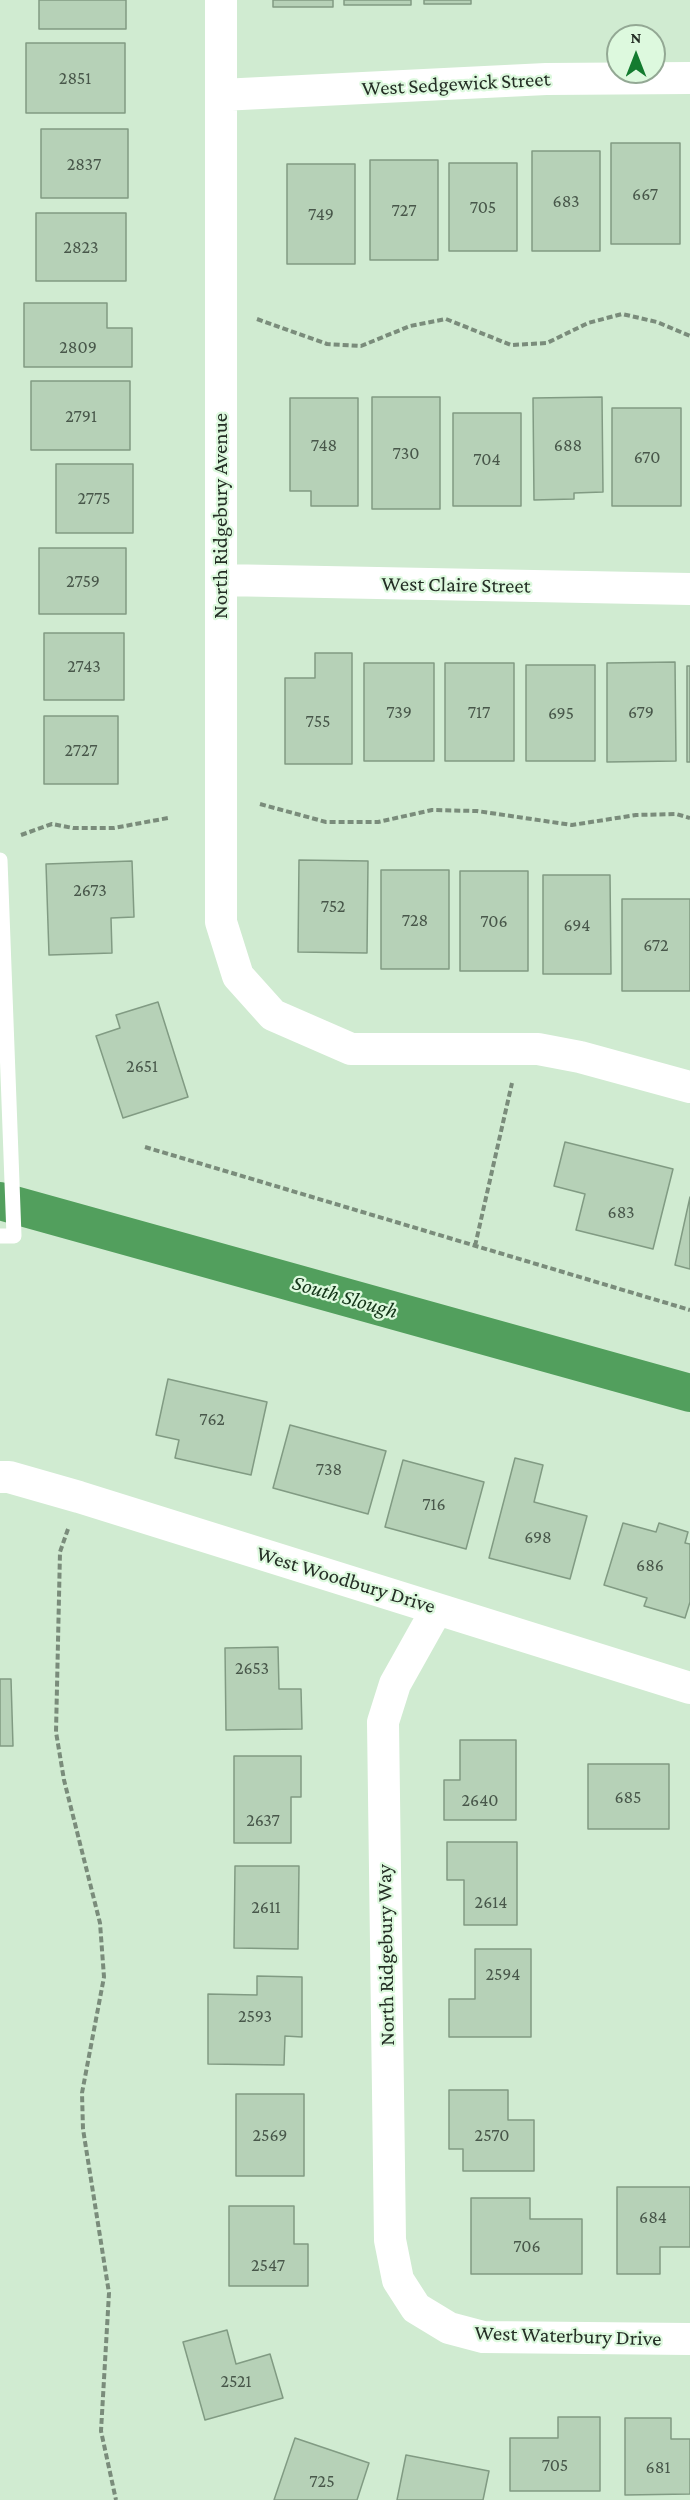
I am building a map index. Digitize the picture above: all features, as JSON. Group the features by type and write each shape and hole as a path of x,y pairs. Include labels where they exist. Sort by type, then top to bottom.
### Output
{"street":[{"name":"North Ridgebury Avenue","path":"221,0 221,922 238,976 273,1015 351,1049 516,1049"},
{"name":"West Sedgewick Street","path":"221,95 546,79 690,78"},
{"name":"West Claire Street","path":"221,580 690,589"},
{"path":"516,1049 538,1049 580,1057 690,1088"},
{"name":"West Woodbury Drive","path":"0,1477 9,1477 79,1497 690,1688"},
{"name":"North Ridgebury Way","path":"416,2308 398,2280 390,2240 383,1722 395,1684 436,1609"},
{"name":"West Waterbury Drive","path":"416,2308 448,2328 483,2337 690,2339"}],"lane":[{"path":"0,860 14,1236 0,1236"}],"path":[{"path":"257,319 327,344 361,346 410,326 446,319 511,345 547,343 588,323 622,314 657,322 690,336"},
{"path":"260,804 326,822 378,822 432,810 477,811 572,825 636,815 676,814 690,818"},
{"path":"21,835 52,824 74,828 114,828 168,818"},
{"path":"475,1246 510,1094 516,1049"},
{"path":"145,1147 690,1310"},
{"path":"79,1497 60,1552 56,1732 64,1780 100,1923 104,1977 82,2093 83,2129 108,2293 101,2431 116,2500"}],"building":[{"path":"39,0 126,0 126,29 39,29"},
{"path":"273,0 333,0 333,7 273,7"},
{"path":"344,0 411,0 411,5 344,5"},
{"path":"424,0 471,0 471,4 424,4"},
{"path":"26,43 125,43 125,113 26,113"},
{"path":"41,129 128,129 128,198 41,198"},
{"path":"611,143 680,143 680,244 611,244"},
{"path":"532,151 600,151 600,251 532,251"},
{"path":"370,160 438,160 438,260 370,260"},
{"path":"449,163 517,163 517,251 449,251"},
{"path":"287,164 355,164 355,264 287,264"},
{"path":"36,213 126,213 126,281 36,281"},
{"path":"24,303 107,303 107,328 132,328 132,367 24,367"},
{"path":"31,381 130,381 130,450 31,450"},
{"path":"372,397 440,397 440,509 372,509"},
{"path":"602,397 603,492 574,493 574,499 534,500 533,398"},
{"path":"290,398 358,398 358,506 311,506 311,491 290,491"},
{"path":"612,408 681,408 681,506 612,506"},
{"path":"453,413 521,413 521,506 453,506"},
{"path":"56,464 133,464 133,533 56,533"},
{"path":"39,548 126,548 126,614 39,614"},
{"path":"44,633 124,633 124,700 44,700"},
{"path":"315,653 352,653 352,764 285,764 285,678 315,678"},
{"path":"675,662 676,761 607,762 607,663"},
{"path":"364,663 434,663 434,761 364,761"},
{"path":"445,663 514,663 514,761 445,761"},
{"path":"526,665 595,665 595,761 526,761"},
{"path":"687,666 690,666 690,762 687,762"},
{"path":"44,716 118,716 118,784 44,784"},
{"path":"299,860 368,861 367,953 298,952"},
{"path":"132,861 134,917 111,918 112,953 49,955 46,864"},
{"path":"381,870 449,870 449,969 381,969"},
{"path":"460,871 528,871 528,971 460,971"},
{"path":"543,875 610,875 611,974 543,974"},
{"path":"622,899 690,899 690,991 622,991"},
{"path":"158,1002 188,1097 123,1118 96,1036 120,1028 116,1015"},
{"path":"565,1142 673,1169 653,1249 576,1230 585,1194 554,1186"},
{"path":"690,1197 690,1269 675,1265"},
{"path":"168,1379 267,1402 251,1475 175,1458 179,1440 156,1435"},
{"path":"290,1425 386,1451 368,1514 273,1488"},
{"path":"515,1458 543,1465 534,1502 587,1516 570,1579 489,1558"},
{"path":"403,1460 484,1482 466,1549 385,1527"},
{"path":"623,1523 656,1532 659,1523 688,1532 685,1543 690,1544 690,1602 685,1618 644,1606 647,1598 604,1585"},
{"path":"278,1647 279,1689 301,1689 302,1729 226,1730 225,1648"},
{"path":"0,1679 11,1679 13,1746 0,1746"},
{"path":"460,1740 516,1740 516,1820 444,1820 444,1780 460,1780"},
{"path":"234,1756 301,1756 301,1797 291,1797 291,1843 234,1843"},
{"path":"588,1764 669,1764 669,1829 588,1829"},
{"path":"447,1842 517,1842 517,1925 464,1925 464,1880 447,1880"},
{"path":"235,1866 299,1866 298,1949 234,1948"},
{"path":"475,1949 531,1949 531,2037 449,2037 449,1999 475,1999"},
{"path":"257,1976 302,1977 302,2037 285,2036 284,2065 208,2064 208,1994 257,1995"},
{"path":"449,2090 508,2090 508,2120 534,2120 534,2171 463,2171 463,2149 449,2149"},
{"path":"236,2094 304,2094 304,2176 236,2176"},
{"path":"617,2187 690,2187 690,2247 660,2247 660,2274 617,2274"},
{"path":"471,2198 530,2198 530,2219 582,2219 582,2274 471,2274"},
{"path":"229,2206 294,2206 294,2244 308,2244 308,2286 229,2286"},
{"path":"227,2330 236,2364 270,2354 283,2398 205,2420 183,2342"},
{"path":"558,2417 600,2417 600,2491 510,2491 510,2438 558,2438"},
{"path":"625,2418 671,2418 671,2439 690,2439 690,2494 625,2495"},
{"path":"295,2438 369,2463 357,2500 274,2500"},
{"path":"406,2455 489,2471 483,2500 397,2500"}],"waterway":[{"name":"South Slough","path":"0,1201 690,1393"}]}
